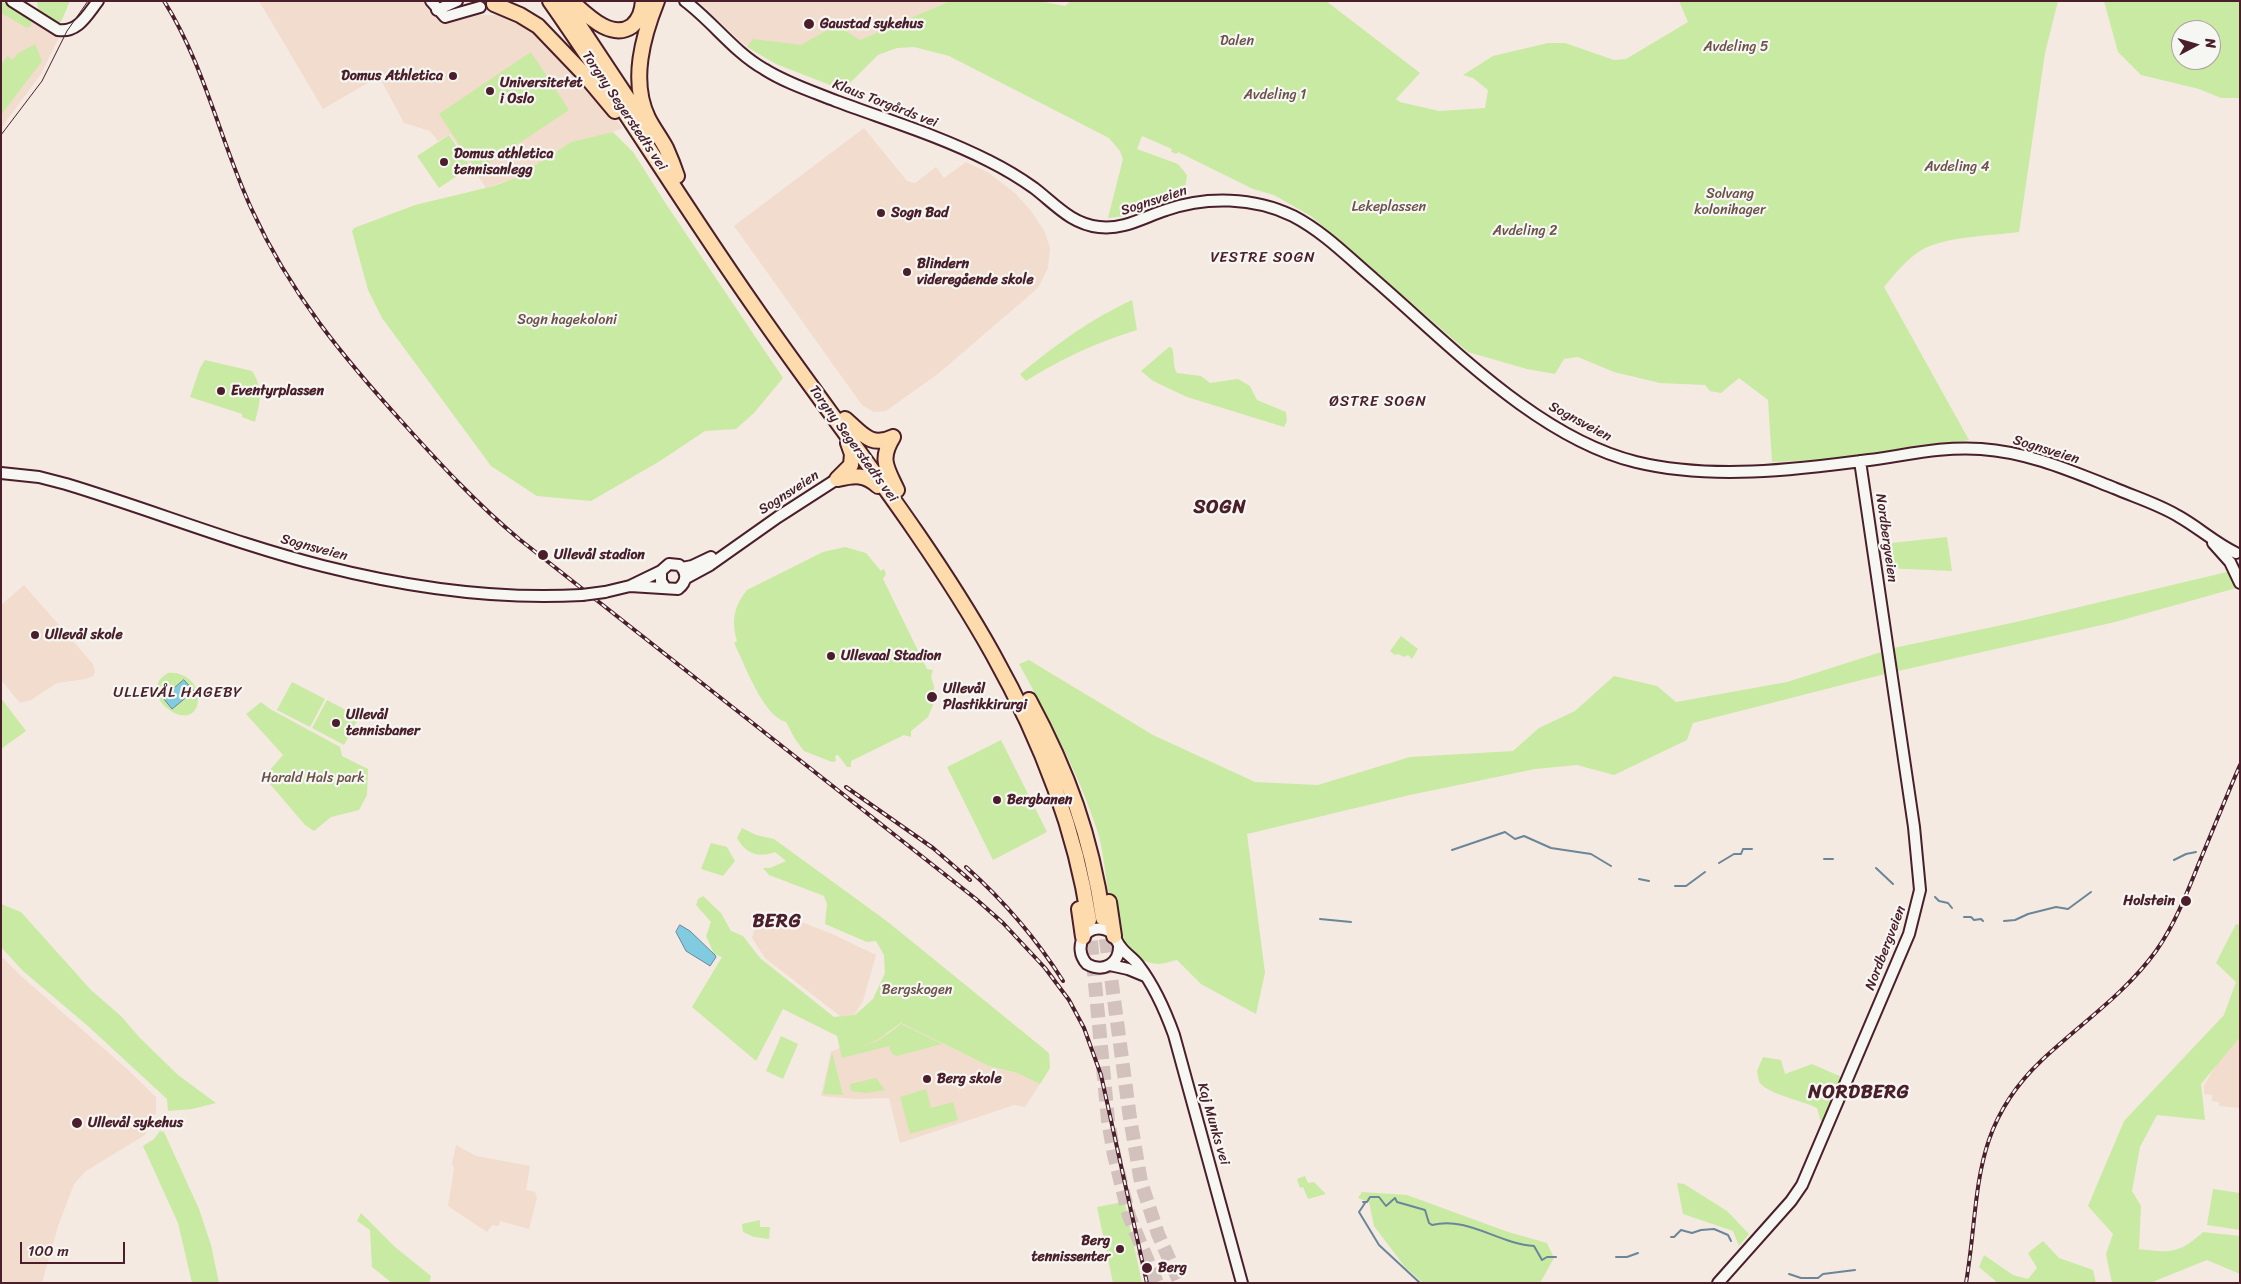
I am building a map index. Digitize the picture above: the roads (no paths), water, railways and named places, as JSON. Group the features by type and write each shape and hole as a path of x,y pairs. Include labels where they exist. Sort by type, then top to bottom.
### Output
{"highway":[{"name":"Torgny Segerstedts vei","path":"550,1 754,307 950,566 977,610 1028,698 1056,752 1072,790 1094,867 1096,919 1068,821 1036,736 1017,696 894,493"},
{"name":"Torgny Segerstedts vei","path":"564,1 842,422"},
{"path":"571,1 601,25 618,30 627,29 637,21 642,11 643,1"},
{"path":"657,1 648,25 640,58 640,88 647,117 666,148 678,176"},
{"path":"486,3 527,19 544,31 592,84 660,166"},
{"path":"836,479 852,465 851,450 842,422"},
{"path":"842,422 871,441 882,442 893,438 886,449 884,459 894,493"},
{"path":"836,479 853,475 862,476 894,493"},
{"path":"1036,736 1069,855 1083,937"},
{"path":"1056,752 1085,805 1092,823 1104,874 1116,940"}],"main road":[{"path":"12,1 62,31 73,29 98,1"},
{"path":"431,1 445,17 486,3"},
{"path":"437,10 458,1"},
{"name":"Klaus Torgårds vei","path":"684,2 743,54 765,70 806,89 988,160 1030,185 1064,213 1080,222"},
{"name":"Sognsveien","path":"1080,222 1102,228 1124,226 1172,208 1211,200 1237,201 1271,208 1294,217 1322,234 1481,373 1532,412 1588,446 1638,463 1700,471 1765,470 1860,461 1951,448 2013,453 2051,464 2162,508 2182,518 2236,562"},
{"name":"Nordbergveien","path":"1718,1283 1791,1201 1802,1184 1906,940 1914,917 1920,890 1914,827 1860,461"},
{"name":"Sognsveien","path":"1,473 34,476 66,484 274,552 365,575 431,586 484,592 582,595 630,586 661,571"},
{"name":"Sognsveien","path":"686,578 710,565 757,531 836,479"},
{"name":"Sognsveien","path":"682,568 702,562 757,531"},
{"path":"2236,562 2240,583"},
{"path":"672,564 682,568 686,578 684,584 677,589 665,587 661,581 661,571 666,566 672,564"},
{"name":"Sognsveien","path":"630,586 665,587"},
{"path":"1110,965 1117,958 1116,940 1108,931 1096,929 1089,932 1083,937 1080,945 1080,953 1087,964 1098,968 1110,965 1128,969 1145,976"},
{"name":"Kaj Munks vei","path":"1116,940 1140,966 1158,996 1174,1035 1242,1283"}],"water":[{"path":"184,680 194,691 172,709 163,698"},
{"path":"680,925 690,931 715,955 716,957 710,966 686,951 676,932"}],"waterway":[{"path":"1452,850 1505,832 1515,839 1524,836 1551,848 1591,854 1611,866"},
{"path":"1719,863 1734,854 1741,854 1743,849 1752,849"},
{"path":"2174,860 2186,854 2196,852"},
{"path":"1824,859 1833,859"},
{"path":"1876,868 1893,884"},
{"path":"1675,886 1686,886 1705,872"},
{"path":"1639,879 1649,881"},
{"path":"2004,921 2015,920 2028,914 2056,907 2068,909 2091,892"},
{"path":"1935,897 1939,901 1948,903 1952,908"},
{"path":"1964,917 1971,917 1974,920 1981,919 1983,921"},
{"path":"1320,919 1351,922"},
{"path":"1363,1202 1367,1202 1370,1197 1379,1197 1386,1206 1395,1198 1397,1202 1425,1210 1429,1223 1432,1225 1445,1223 1471,1227 1508,1241 1534,1246 1542,1260 1547,1257 1556,1257"},
{"path":"1365,1203 1359,1212 1379,1245 1420,1283"},
{"path":"1671,1237 1674,1237 1681,1230 1692,1233 1714,1229 1728,1235 1731,1241"},
{"path":"1616,1257 1627,1257 1638,1253"},
{"path":"1789,1274 1801,1278 1818,1278 1823,1274 1855,1270"}],"tunnel":[{"path":"1103,918 1130,1118 1141,1182 1158,1234 1180,1283"},
{"path":"1089,920 1108,1120 1114,1155 1129,1216 1157,1283"}],"tram line":[{"path":"1,135 42,81 67,31 88,1"}],"railway":[{"path":"164,1 191,51 252,210 283,269 339,349 418,439 474,498 519,539 976,899 1003,923 1045,968 1069,1000 1084,1028 1101,1075 1147,1283"},
{"path":"1966,1283 1982,1164 1990,1137 2001,1111 2018,1086 2042,1060 2116,995 2144,967 2156,951 2180,908 2240,765"},
{"path":"846,787 933,848 970,880"},
{"path":"966,867 1019,921 1063,981"}],"place":[{"name":"Gaustad sykehus","path":"809,24"},
{"name":"Domus Athletica","path":"453,76"},
{"name":"Universitetet i Oslo","path":"490,91"},
{"name":"Domus athletica tennisanlegg","path":"444,162"},
{"name":"Sogn Bad","path":"881,213"},
{"name":"Blindern videregående skole","path":"907,272"},
{"name":"Eventyrplassen","path":"221,391"},
{"name":"Ullevål stadion","path":"543,555"},
{"name":"Ullevål skole","path":"35,635"},
{"name":"Ullevaal Stadion","path":"831,656"},
{"name":"Ullevål Plastikkirurgi","path":"932,697"},
{"name":"Ullevål tennisbaner","path":"336,723"},
{"name":"Bergbanen","path":"997,800"},
{"name":"Holstein","path":"2186,901"},
{"name":"Berg skole","path":"927,1079"},
{"name":"Ullevål sykehus","path":"77,1123"},
{"name":"Berg tennissenter","path":"1120,1249"},
{"name":"Berg","path":"1147,1268"}],"district":[{"name":"VESTRE SOGN","path":"1263,258"},
{"name":"ØSTRE SOGN","path":"1378,402"},
{"name":"SOGN","path":"1220,508"},
{"name":"ULLEVÅL HAGEBY","path":"178,693"},
{"name":"BERG","path":"777,922"},
{"name":"NORDBERG","path":"1859,1093"}],"park label":[{"name":"Dalen","path":"1237,41"},
{"name":"Avdeling 5","path":"1736,47"},
{"name":"Avdeling 1","path":"1275,95"},
{"name":"Avdeling 4","path":"1957,167"},
{"name":"Solvang kolonihager","path":"1730,202"},
{"name":"Lekeplassen","path":"1389,207"},
{"name":"Avdeling 2","path":"1525,231"},
{"name":"Sogn hagekoloni","path":"567,320"},
{"name":"Harald Hals park","path":"313,778"},
{"name":"Bergskogen","path":"917,990"}]}
